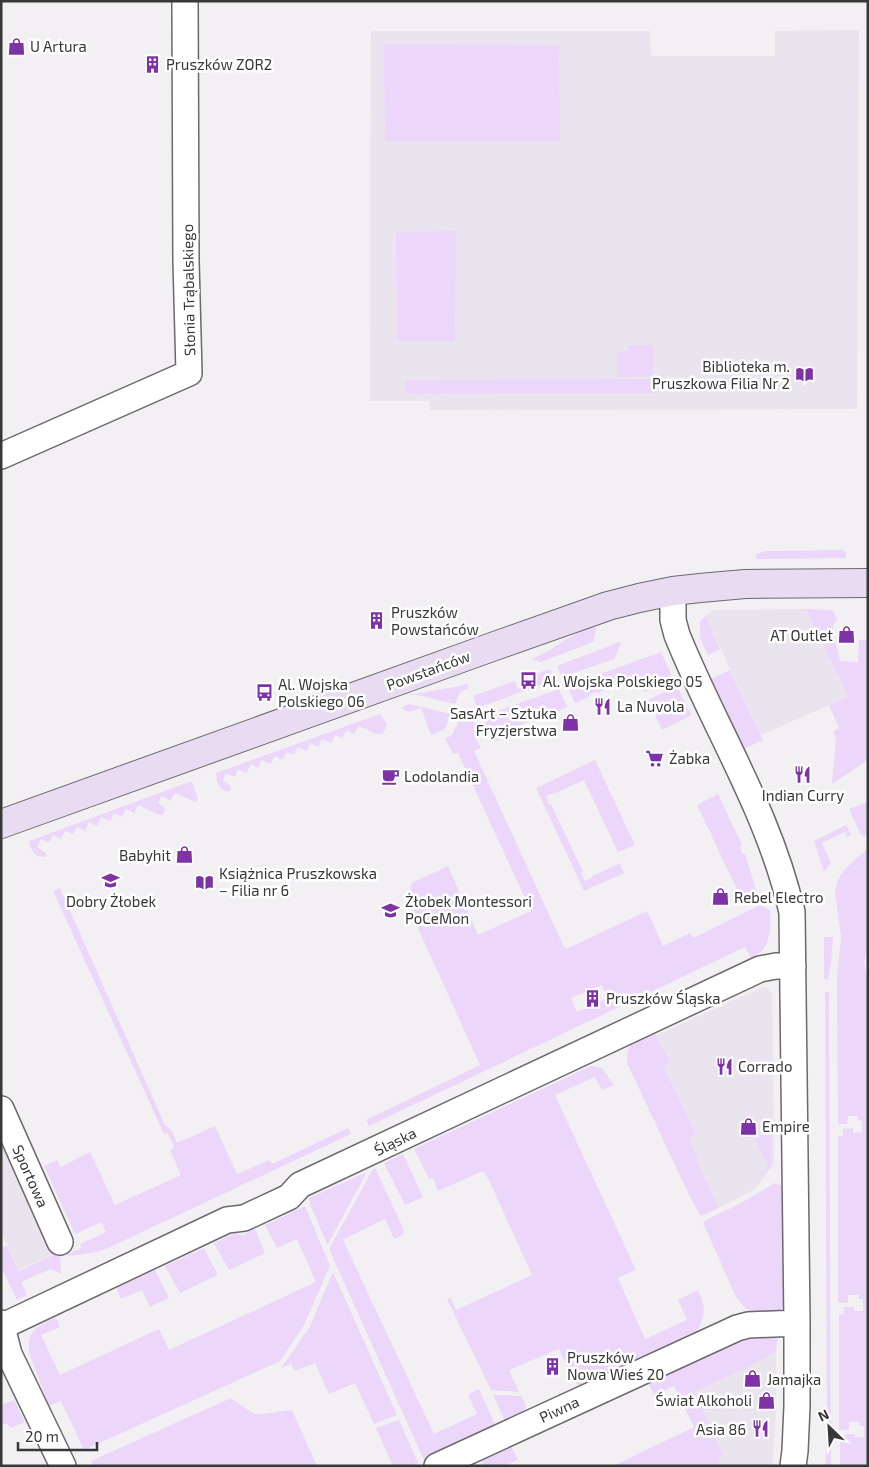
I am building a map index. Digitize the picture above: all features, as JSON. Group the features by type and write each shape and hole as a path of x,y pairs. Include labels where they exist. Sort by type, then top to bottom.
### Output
{"street":[{"name":"Słonia Trąbalskiego","path":"1,456 189,373 186,261 185,1"},
{"name":"Powstańców","path":"1,824 608,606 673,591 745,584 868,583"},
{"path":"673,591 673,620 677,634 762,818 781,870 792,912 797,1323 797,1406 794,1466"},
{"name":"Śląska","path":"2,1325 227,1220 244,1218 289,1197 300,1185 760,969 776,966 793,966"},
{"name":"Sportowa","path":"1,1109 60,1242"},
{"name":"Piwna","path":"437,1466 736,1328 748,1325 797,1323"},
{"path":"2,1325 9,1354 63,1466"}],"shaded area":[{"path":"859,30 857,409 430,410 429,401 370,401 371,31 650,31 651,56 775,56 775,31"},
{"path":"384,44 559,45 560,141 385,141"},
{"path":"456,231 455,341 397,341 396,232"},
{"path":"653,345 653,376 617,377 617,352 628,351 628,346"},
{"path":"656,379 656,393 406,394 406,380"},
{"path":"843,550 846,553 846,558 756,559 756,555 764,551"},
{"path":"805,609 848,697 761,735 706,617 713,610"},
{"path":"805,609 832,610 838,620 834,623 833,628 840,661 858,662 859,640 868,640 868,760 832,784 836,738 833,732 839,728 829,705 848,697"},
{"path":"713,610 706,617 720,649 708,655 700,638 700,621"},
{"path":"594,625 596,630 593,642 541,662 531,659 586,628"},
{"path":"620,642 614,659 562,677 557,666"},
{"path":"661,652 671,674 670,680 644,692 636,675 575,703 567,686"},
{"path":"550,669 555,680 477,708 473,696 515,681 518,689 536,682 533,675"},
{"path":"730,670 763,740 744,749 711,679"},
{"path":"467,683 469,688 460,692 455,704 417,695 408,695 460,686"},
{"path":"677,686 691,715 662,730 648,700"},
{"path":"559,689 567,707 543,719 541,716 504,733 505,736 494,742 491,734 488,734 481,717"},
{"path":"409,704 451,714 444,730 431,735 421,708 408,712 403,709 402,707"},
{"path":"380,714 387,725 382,734 376,734 359,726 354,734 347,730 342,738 335,735 331,743 322,739 318,747 310,743 307,751 298,747 294,755 287,752 282,760 275,756 270,764 262,760 258,768 251,764 246,773 238,769 235,777 226,773 223,781 230,785 231,789 229,792 222,790 219,785 216,773"},
{"path":"461,717 474,720 480,737 476,739 481,748 474,751 566,949 647,911 663,946 690,933 693,938 760,905 770,910 769,938 761,952 751,958 745,947 369,1126 366,1120 480,1065 407,904 415,900 410,887 412,883 448,866 478,935 531,911 458,753 453,754 445,738 451,736","holes":["602,985 607,998 577,1012 571,998"]},
{"path":"595,760 635,845 618,852 584,780 546,796 583,872 581,873 585,881 620,863 624,873 584,891 536,788"},
{"path":"192,781 198,799 196,802 175,793 170,801 162,796 158,803 165,808 162,815 138,805 134,813 126,809 122,817 114,813 110,821 101,817 97,826 89,822 85,831 77,827 73,834 65,831 61,839 53,835 49,843 41,839 37,847 46,853 46,857 36,855 31,848 29,841"},
{"path":"718,794 742,845 740,847 742,853 745,854 759,899 745,906 697,805"},
{"path":"868,802 868,833 864,837 860,833 849,809"},
{"path":"846,825 851,835 847,837 845,832 822,843 831,863 824,872 814,841"},
{"path":"868,848 868,947 864,962 868,982 868,1466 840,1466 840,1442 845,1441 845,1434 855,1434 855,1438 864,1437 864,1426 860,1426 859,1422 849,1422 849,1430 839,1430 839,1315 844,1314 844,1307 854,1307 854,1311 863,1311 863,1299 859,1299 859,1295 848,1295 848,1303 838,1302 838,1136 843,1136 843,1129 853,1128 853,1133 862,1132 862,1121 858,1120 858,1116 848,1116 847,1124 838,1124 837,977 841,937 835,892 836,885 843,873"},
{"path":"60,888 165,1125 172,1131 177,1143 215,1126 237,1174 269,1160 272,1164 348,1128 351,1134 108,1248 97,1252 68,1256 68,1254 81,1248 80,1244 106,1232 101,1222 75,1234 44,1166 57,1160 61,1167 90,1152 115,1205 181,1175 170,1150 174,1148 168,1133 164,1134 53,891"},
{"path":"824,937 833,937 828,980 824,979"},
{"path":"763,987 769,988 772,993 774,1164 755,1189 719,1208 689,1138 696,1134 664,1065 670,1062 657,1035"},
{"path":"825,992 829,992 831,1466 825,1466 827,1443"},
{"path":"655,1033 670,1062 664,1066 696,1134 689,1138 697,1160 719,1208 704,1215 700,1215 690,1197 628,1065 628,1052 633,1042 643,1036"},
{"path":"591,1066 602,1068 614,1085 602,1090 595,1077 555,1095 636,1270 618,1278 645,1339 687,1320 678,1300 698,1290 704,1310 702,1319 696,1337 589,1386 578,1385 573,1380 559,1349 509,1370 519,1392 491,1390 447,1299 451,1298 456,1310 532,1275 489,1180 483,1171 438,1191 433,1178 429,1179 414,1149"},
{"path":"1,1131 54,1254 19,1270 1,1232"},
{"path":"771,1132 771,1167 761,1175 768,1166 755,1139"},
{"path":"403,1154 423,1197 405,1205 384,1163"},
{"path":"375,1168 404,1230 403,1234 394,1239 385,1219 343,1240 434,1434 477,1414 468,1395 478,1389 496,1427 427,1462 423,1458 329,1249"},
{"path":"367,1172 328,1244 327,1244 309,1198"},
{"path":"775,1183 785,1187 785,1307 770,1317 757,1316 745,1308 736,1297 703,1223"},
{"path":"305,1206 330,1266 304,1325 280,1361 84,1450 61,1401 49,1406 29,1353 30,1339 35,1330 56,1318 60,1327 41,1335 60,1375 159,1329 169,1350 316,1282 297,1239 277,1248 265,1225"},
{"path":"255,1229 265,1253 229,1270 214,1243 235,1233 243,1235"},
{"path":"7,1246 19,1271 51,1256 54,1254 54,1251 60,1248 61,1274 50,1269 21,1282 27,1295 17,1300 1,1267 1,1247"},
{"path":"204,1248 218,1275 180,1293 165,1266"},
{"path":"155,1270 169,1298 150,1307 142,1290 121,1299 116,1288"},
{"path":"333,1272 397,1415 374,1424 355,1383 329,1394 315,1363 295,1371 291,1364 281,1368 309,1328"},
{"path":"778,1335 776,1352 695,1392 723,1455 718,1458 721,1466 613,1466 694,1427 674,1386 654,1395 648,1382 738,1336"},
{"path":"776,1352 776,1411 772,1466 721,1466 718,1458 723,1455 695,1392"},
{"path":"493,1395 521,1396 526,1406 523,1414 507,1421 504,1419"},
{"path":"231,1398 254,1414 292,1410 317,1466 93,1466 91,1461"},
{"path":"14,1400 25,1422 10,1428 7,1423 1,1426 1,1405"},
{"path":"399,1420 418,1463 416,1466 393,1466 376,1428"},
{"path":"511,1446 518,1460 504,1466 484,1466 481,1460"}],"place":[{"name":"U Artura","path":"16,46"},
{"name":"Pruszków ZOR2","path":"152,64"},
{"name":"Biblioteka m. Pruszkowa Filia Nr 2","path":"804,375"},
{"name":"Pruszków Powstańców","path":"377,621"},
{"name":"AT Outlet","path":"847,635"},
{"name":"Al. Wojska Polskiego 05","path":"529,681"},
{"name":"Al. Wojska Polskiego 06","path":"264,693"},
{"name":"La Nuvola","path":"603,706"},
{"name":"SasArt – Sztuka Fryzjerstwa","path":"571,722"},
{"name":"Żabka","path":"655,758"},
{"name":"Indian Curry","path":"803,774"},
{"name":"Lodolandia","path":"390,776"},
{"name":"Babyhit","path":"185,855"},
{"name":"Dobry Żłobek","path":"111,880"},
{"name":"Książnica Pruszkowska – Filia nr 6","path":"205,882"},
{"name":"Rebel Electro","path":"720,897"},
{"name":"Żłobek Montessori PoCeMon","path":"391,910"},
{"name":"Pruszków Śląska","path":"592,998"},
{"name":"Corrado","path":"724,1066"},
{"name":"Empire","path":"748,1126"},
{"name":"Pruszków Nowa Wieś 20","path":"553,1366"},
{"name":"Jamajka","path":"753,1379"},
{"name":"Świat Alkoholi","path":"766,1400"},
{"name":"Asia 86","path":"760,1429"}]}
